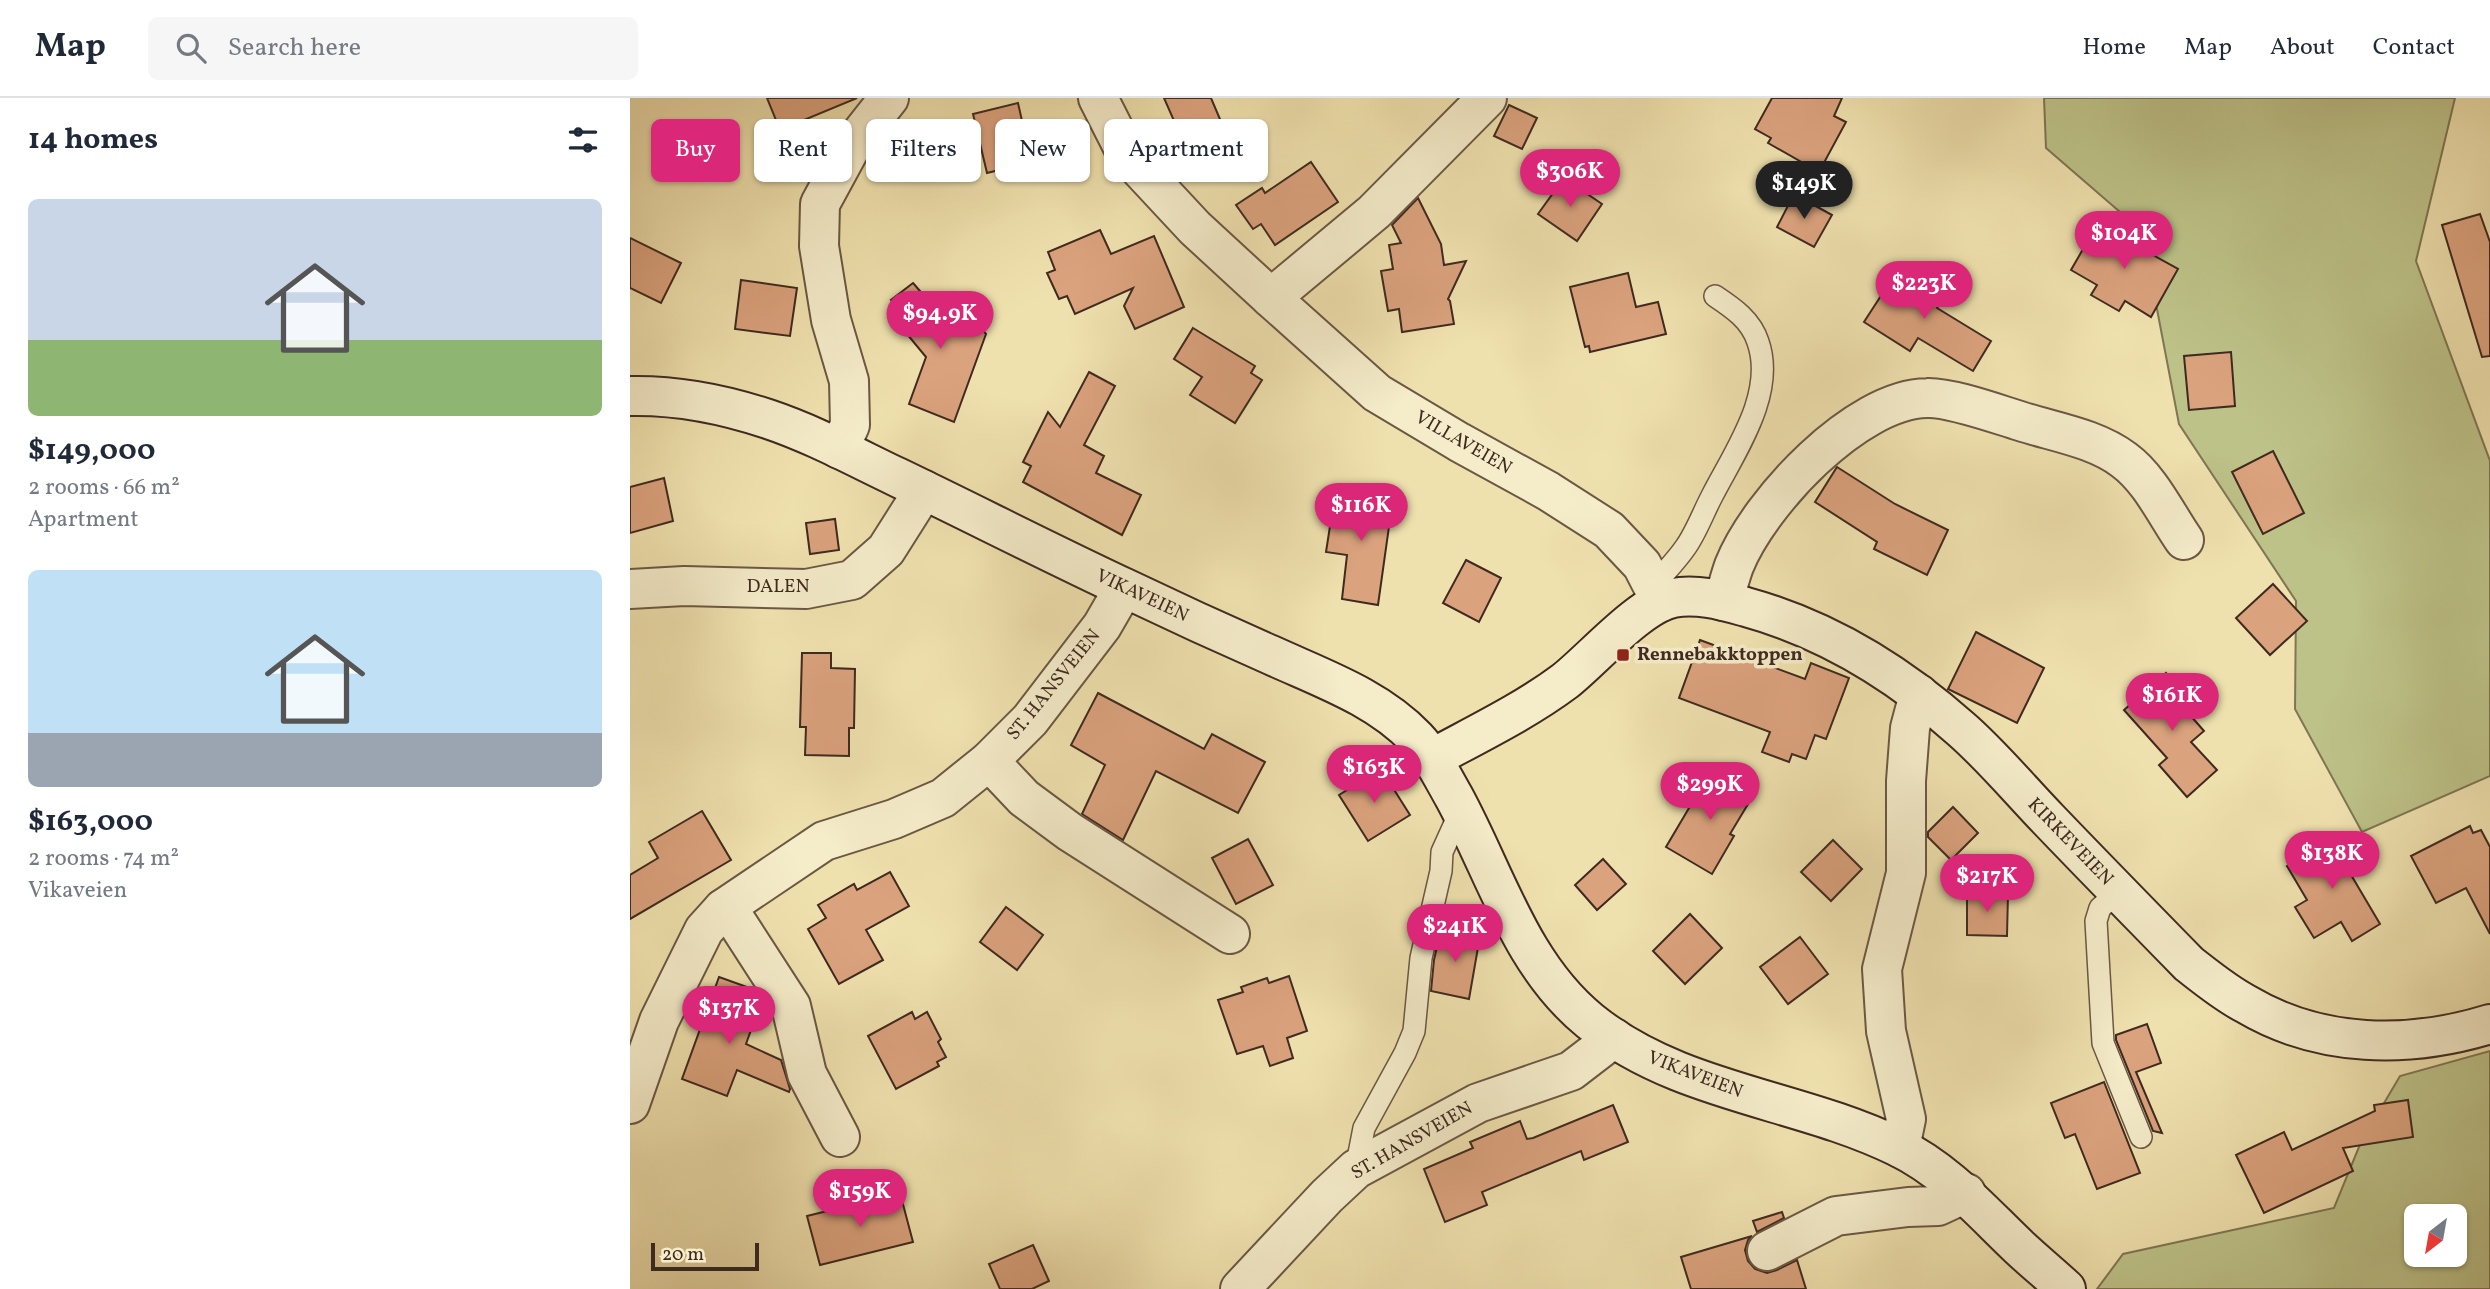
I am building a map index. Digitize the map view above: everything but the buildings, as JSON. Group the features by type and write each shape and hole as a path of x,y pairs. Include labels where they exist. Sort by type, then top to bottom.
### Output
{"street":[{"path":"839,449 850,425 849,381 831,320 819,246 820,204 852,145 889,98"},
{"name":"VILLAVEIEN","path":"1098,98 1127,155 1195,228 1377,393 1548,491 1609,530 1642,565 1658,594"},
{"path":"1270,298 1374,212 1487,98"},
{"name":"VIKAVEIEN","path":"630,396 694,399 730,407 800,430 1124,588 1368,701 1414,736 1433,758 1461,810 1512,920 1541,968 1574,1006 1614,1038 1658,1064 1713,1085 1843,1124 1900,1148 1932,1167 1966,1193 2020,1248 2066,1289"},
{"path":"1723,601 1735,564 1757,525 1787,486 1825,448 1859,423 1896,403 1928,398 1978,408 2101,446 2125,460 2144,480 2184,540"},
{"name":"DALEN","path":"630,590 684,586 806,589 852,580 886,550 924,490"},
{"name":"ST. HANSVEIEN","path":"630,1103 659,1021 704,930 723,909 824,841 943,799 989,761 1030,720 1102,626 1124,588"},
{"path":"1433,758 1564,681 1643,613 1658,594"},
{"name":"KIRKEVEIEN","path":"1658,594 1673,598 1696,597 1723,601 1798,624 1835,642 1919,694 1963,731 2189,964 2248,1006 2319,1033 2378,1041 2420,1041 2490,1024"},
{"path":"1900,1148 1906,1119 1886,1031 1882,969 1906,873 1906,781 1910,728 1919,694"},
{"path":"989,761 1024,798 1070,832 1230,934"},
{"path":"723,909 738,924 791,1006 807,1074 840,1137"},
{"name":"ST. HANSVEIEN","path":"1240,1289 1356,1170 1478,1103 1570,1071 1614,1038"},
{"path":"1767,1251 1836,1216 1938,1206 1966,1193"}],"lane":[{"path":"1658,594 1686,547 1741,440 1760,389 1763,373 1758,340 1739,313 1715,296"},
{"path":"1356,1170 1364,1128 1414,1031 1421,958 1441,871 1442,852 1461,810"},
{"path":"2118,892 2100,908 2096,921 2104,1043 2141,1137"}],"green space":[{"path":"2044,98 2455,98 2416,261 2490,461 2490,776 2362,832 2295,709 2296,601 2179,424 2142,231 2046,148"},
{"path":"2490,1051 2490,1289 2097,1289 2123,1254 2334,1208 2361,1142 2400,1076"}],"place":[{"name":"Rennebakktoppen","path":"1623,655"}]}
